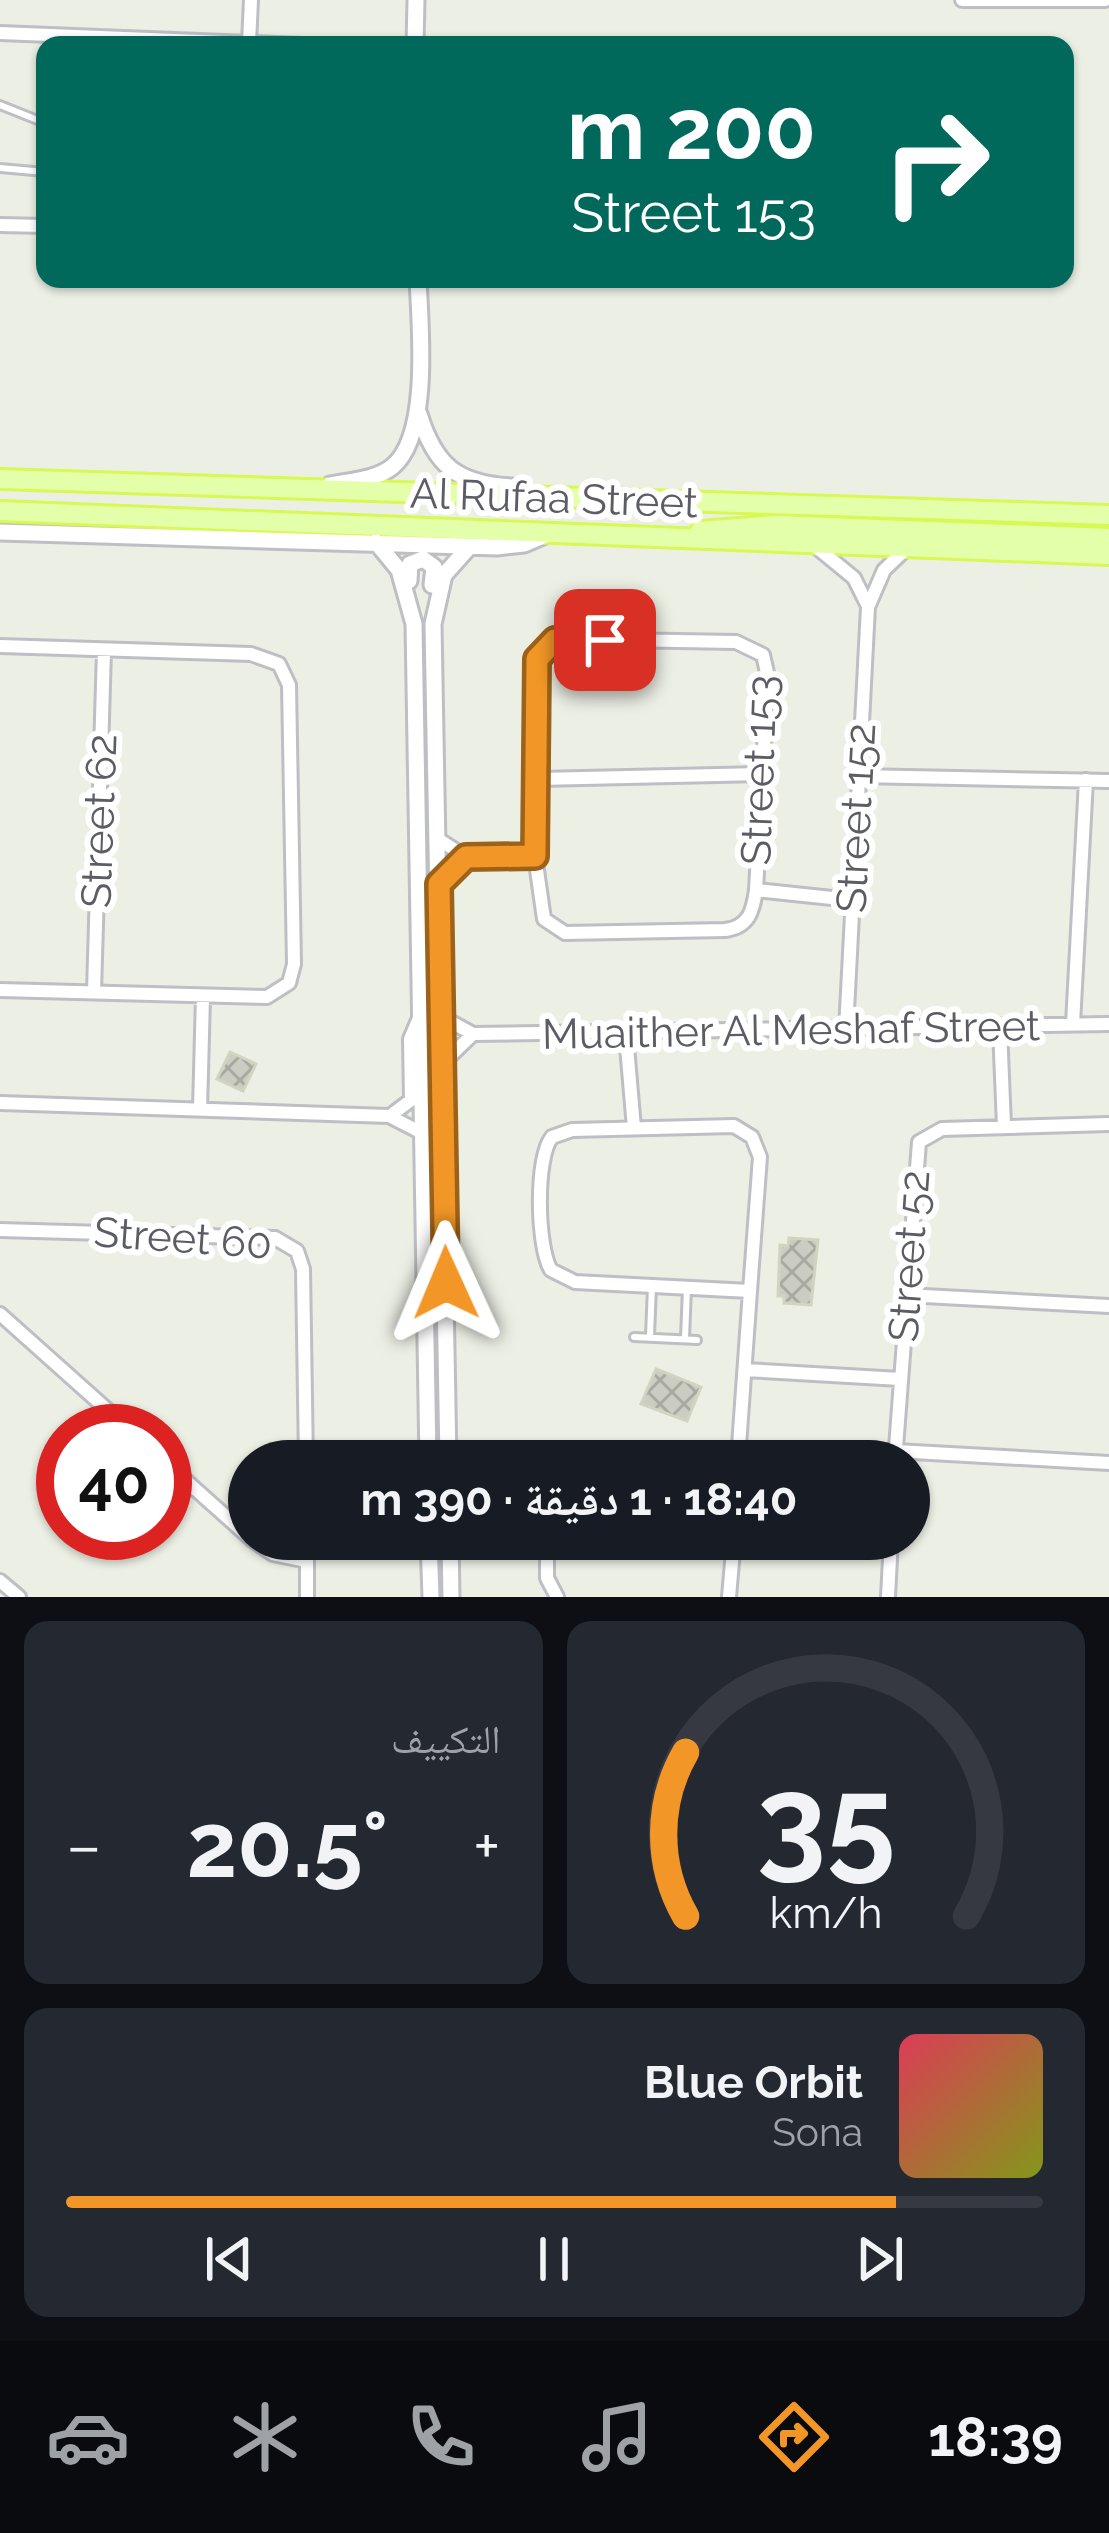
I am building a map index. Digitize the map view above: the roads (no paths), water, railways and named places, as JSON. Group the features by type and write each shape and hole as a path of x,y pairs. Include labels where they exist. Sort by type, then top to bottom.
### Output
{"main road":[{"name":"Al Rufaa Street","path":"0,479 1109,512"},
{"name":"Al Rufaa Street","path":"0,512 1109,555"},
{"path":"672,538 755,525 1109,538"}],"street":[{"path":"249,36 250,0"},
{"path":"415,36 416,0"},
{"path":"962,0 1105,0"},
{"path":"0,33 75,36"},
{"path":"0,225 36,226"},
{"path":"306,490 373,477 392,467 408,447 418,411 418,288"},
{"path":"418,411 434,455 458,477 566,498"},
{"name":"Al Rufaa Street","path":"0,532 469,547 524,544 556,530"},
{"path":"376,542 404,579 414,624"},
{"path":"814,545 854,578 868,607"},
{"path":"433,624 444,575 469,547"},
{"name":"Street 152","path":"846,1030 868,607 879,577 908,547"},
{"path":"428,1440 414,624 408,568 423,559 436,572 429,600 442,1017 448,1440"},
{"name":"Street 153","path":"562,639 752,645 768,669 763,774 750,917 731,930 565,933 548,925 542,914 535,856 536,665 544,648 562,639"},
{"path":"0,646 273,659 287,677 292,977 280,993 267,997 0,990"},
{"name":"Street 62","path":"94,992 104,650"},
{"path":"538,778 763,774"},
{"path":"858,776 1109,781"},
{"path":"1073,1024 1086,780"},
{"path":"438,839 466,857 535,856"},
{"path":"439,884 466,857"},
{"name":"Street 153","path":"756,890 851,900"},
{"path":"200,1110 203,996"},
{"path":"389,1116 411,1100 410,1039 421,1014"},
{"name":"Muaither Al Meshaf Street","path":"442,1017 473,1034 1109,1024"},
{"path":"1000,1028 1004,1126"},
{"path":"443,1063 473,1034"},
{"path":"626,1034 634,1128"},
{"path":"0,1103 389,1116 424,1134"},
{"name":"Street 52","path":"897,1440 919,1142 942,1129 1109,1124"},
{"path":"740,1440 760,1157 752,1137 726,1126 634,1128 565,1131 547,1142 541,1162 543,1251 551,1270 568,1281 750,1292"},
{"name":"Street 60","path":"0,1230 275,1238 292,1246 303,1269 306,1440"},
{"path":"905,1295 1109,1306"},
{"path":"0,1314 101,1404"},
{"path":"745,1370 900,1379"},
{"path":"930,1457 1109,1462"},
{"path":"192,1486 228,1518"},
{"path":"302,1560 307,1561 307,1597"},
{"path":"430,1560 431,1597"},
{"path":"450,1560 451,1597"},
{"path":"547,1560 547,1578 557,1597"},
{"path":"729,1597 732,1560"},
{"path":"888,1597 890,1560"},
{"path":"0,1581 19,1597"}],"lane":[{"path":"0,105 36,119"},
{"path":"0,168 36,171"},
{"path":"650,1338 652,1286"},
{"path":"685,1340 687,1288"},
{"path":"634,1337 697,1340"}]}
